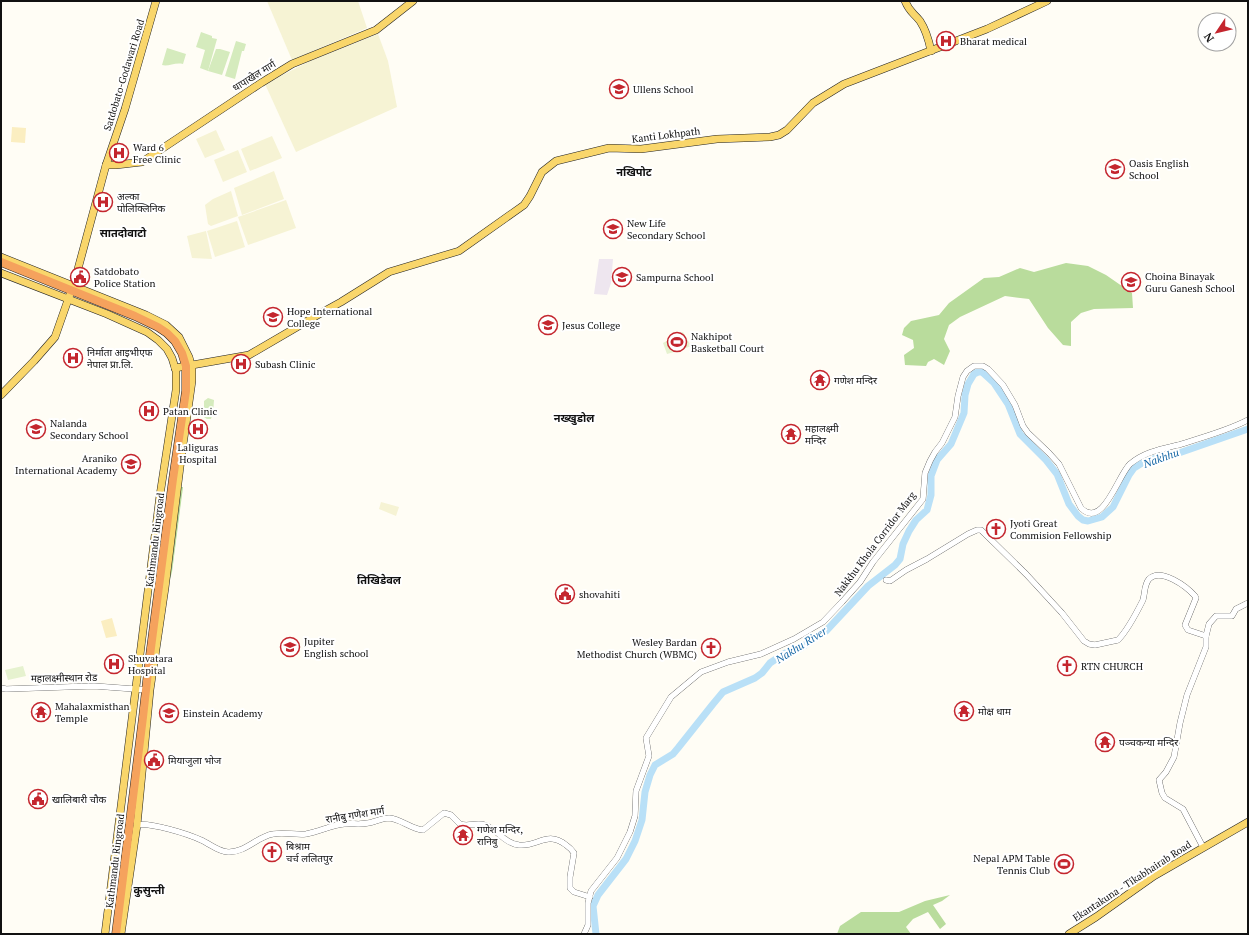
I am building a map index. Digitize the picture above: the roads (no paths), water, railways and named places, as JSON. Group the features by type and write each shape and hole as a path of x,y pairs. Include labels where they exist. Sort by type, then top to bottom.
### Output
{"highway":[{"name":"Kathmandu Ringroad","path":"1,262 156,331 165,338 174,349 183,366 144,689 112,934"},
{"name":"Kathmandu Ringroad","path":"1,267 71,292"},
{"name":"Kathmandu Ringroad","path":"116,934 143,717 144,689"}],"main road":[{"name":"Satdobato-Godawari Road","path":"1,395 41,354 55,337 71,292 106,165 127,102 156,1"},
{"name":"धापाखेल मार्ग","path":"106,165 142,162 260,83 292,64 376,30 413,1"},
{"path":"905,1 909,10 921,23 928,37 931,51"},
{"name":"Kanti Lokhpath","path":"183,366 249,355 341,302 389,272 459,251 524,205 542,172 556,161 609,148 641,150 670,144 725,138 770,137 779,135 787,130 813,103 844,84 987,29 1047,1"},
{"path":"1,257 71,292"},
{"path":"1,273 71,292"},
{"path":"122,934 137,825 144,689"},
{"path":"105,934 144,689"},
{"name":"Ekantakuna - Tikabhairab Road","path":"1069,934 1154,876 1248,822"}],"street":[{"name":"Nakkhu Khola Corridor Marg","path":"584,934 588,925 588,903 591,892 617,858 630,832 635,816 636,790 649,756 646,738 647,734 671,697 701,672 728,662 761,654 794,639 823,622 842,602 860,582 878,556 923,499 925,473 930,461 942,443 955,417 960,386 963,377 971,368 974,366 983,366 997,377 1009,395 1026,430 1059,464 1081,508 1090,514 1103,507 1128,466 1135,461 1157,450 1225,429 1248,420"},
{"path":"886,580 890,581 968,534 981,530 1026,574 1062,613 1084,641 1089,644 1101,644 1118,640 1143,599 1145,587 1148,581 1153,576 1159,575 1165,576 1181,584 1195,596 1195,600 1185,625 1188,630 1206,636"},
{"path":"1203,847 1183,809 1165,798 1162,793 1159,780 1169,766 1174,754 1185,702 1206,647 1206,636 1209,624 1214,617 1218,615 1232,616 1236,609 1248,603"},
{"name":"महालक्ष्मीस्थान रोड","path":"1,688 94,686 144,689"},
{"name":"रानीबु गणेश मार्ग","path":"137,825 145,824 185,834 221,850 233,852 270,834 307,834 338,825 367,824 388,818 398,820 419,830 423,830 444,813 451,815 460,824 484,824 497,832 504,840 519,845 532,844 551,838 557,839 570,848 574,853 570,877 570,888 574,892 590,898"}],"waterway":[{"name":"Nakhu River","path":"596,934 593,906 598,895 626,859 635,841 642,820 645,792 650,775 655,765 673,754 723,692 755,678 762,673 770,663 785,653 799,649 826,631 868,586 895,565 900,559 903,544 909,531 916,520 927,510 931,495 931,476 937,460 951,444 964,413 965,395 968,384 974,374 982,372 994,383 1008,404 1020,434 1046,460 1057,474 1069,504 1083,520 1088,521 1102,517 1113,507 1129,475 1134,468 1142,463 1164,455 1176,454 1248,429"}],"place":[{"name":"Bharat medical","path":"946,41"},
{"name":"Ullens School","path":"619,89"},
{"name":"Ward 6 Free Clinic","path":"119,153"},
{"name":"Oasis English School","path":"1115,169"},
{"name":"अल्का पोलिक्लिनिक","path":"103,202"},
{"name":"New Life Secondary School","path":"613,229"},
{"name":"Satdobato Police Station","path":"80,277"},
{"name":"Sampurna School","path":"622,277"},
{"name":"Choina Binayak Guru Ganesh School","path":"1131,282"},
{"name":"Hope International College","path":"273,317"},
{"name":"Jesus College","path":"548,325"},
{"name":"Nakhipot Basketball Court","path":"677,342"},
{"name":"निर्माता आइभीएफ नेपाल प्रा.लि.","path":"73,358"},
{"name":"Subash Clinic","path":"241,364"},
{"name":"गणेश मन्दिर","path":"820,380"},
{"name":"Patan Clinic","path":"149,411"},
{"name":"Nalanda Secondary School","path":"36,429"},
{"name":"Laliguras Hospital","path":"198,429"},
{"name":"महालक्ष्मी मन्दिर","path":"791,434"},
{"name":"Araniko International Academy","path":"131,464"},
{"name":"Jyoti Great Commision Fellowship","path":"996,529"},
{"name":"shovahiti","path":"565,594"},
{"name":"Jupiter English school","path":"290,647"},
{"name":"Wesley Bardan Methodist Church (WBMC)","path":"711,648"},
{"name":"Shuvatara Hospital","path":"114,664"},
{"name":"RTN CHURCH","path":"1067,666"},
{"name":"मोक्ष धाम","path":"964,711"},
{"name":"Mahalaxmisthan Temple","path":"41,712"},
{"name":"Einstein Academy","path":"169,713"},
{"name":"पञ्चकन्या मन्दिर","path":"1105,742"},
{"name":"मियाजुला भोज","path":"154,760"},
{"name":"खालिबारी चौक","path":"38,799"},
{"name":"गणेश मन्दिर, रानिबु","path":"463,835"},
{"name":"बिश्राम चर्च ललितपुर","path":"272,852"},
{"name":"Nepal APM Table Tennis Club","path":"1064,864"}],"district":[{"name":"नखिपोट","path":"634,172"},
{"name":"सातदोवाटो","path":"123,233"},
{"name":"नख्खुडोल","path":"574,418"},
{"name":"तिखिडेवल","path":"379,580"},
{"name":"कुसुन्ती","path":"149,890"}],"water label":[{"name":"Nakhhu","path":"1161,458"}]}
